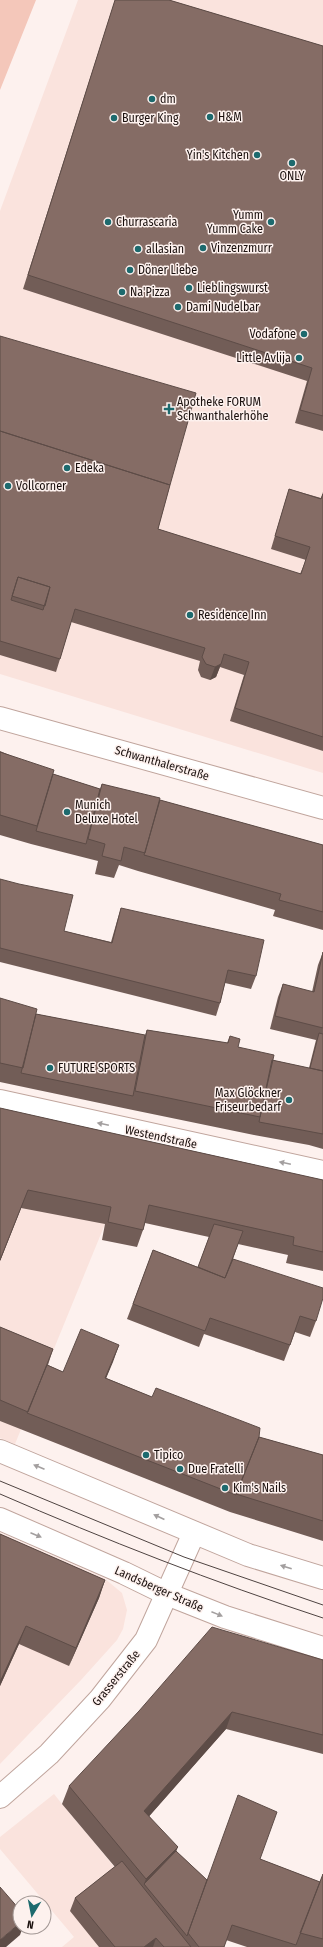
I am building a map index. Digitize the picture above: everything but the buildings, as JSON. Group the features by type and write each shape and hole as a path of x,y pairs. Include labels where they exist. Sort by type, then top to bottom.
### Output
{"street":[{"name":"Schwanthalerstraße","path":"0,718 323,808"},
{"name":"Westendstraße","path":"0,1101 323,1172"},
{"path":"0,1451 248,1555 323,1578"},
{"name":"Landsberger Straße","path":"0,1519 124,1573 167,1594 225,1617 323,1648"},
{"name":"Grasserstraße","path":"0,1797 48,1754 100,1699 146,1640 194,1533"}],"shaded area":[{"path":"0,0 36,0 0,90"},
{"path":"78,0 323,0 323,773 0,674 0,211"},
{"path":"0,1112 123,1145 105,1224 15,1444 0,1438"},
{"path":"0,1533 104,1578 122,1593 127,1610 123,1629 117,1640 81,1680 0,1764"},
{"path":"54,1794 181,1947 62,1947 74,1937 52,1911 52,1895 39,1895 0,1849 0,1837"}],"tram line":[{"path":"0,1481 184,1557 323,1605"},
{"path":"0,1494 160,1560 323,1618"}],"place":[{"name":"dm","path":"152,99"},
{"name":"H&M","path":"210,117"},
{"name":"Burger King","path":"114,118"},
{"name":"Yin's Kitchen","path":"257,155"},
{"name":"ONLY","path":"292,163"},
{"name":"Churrascaria","path":"108,222"},
{"name":"Yumm Yumm Cake","path":"271,222"},
{"name":"Vinzenzmurr","path":"203,248"},
{"name":"allasian","path":"138,249"},
{"name":"Döner Liebe","path":"130,270"},
{"name":"Lieblingswurst","path":"189,288"},
{"name":"Na'Pizza","path":"122,292"},
{"name":"Dami Nudelbar","path":"178,307"},
{"name":"Vodafone","path":"304,334"},
{"name":"Little Avlija","path":"299,358"},
{"name":"Apotheke FORUM Schwanthalerhöhe","path":"169,409"},
{"name":"Edeka","path":"67,468"},
{"name":"Vollcorner","path":"8,486"},
{"name":"Residence Inn","path":"190,615"},
{"name":"Munich Deluxe Hotel","path":"67,812"},
{"name":"FUTURE SPORTS","path":"50,1068"},
{"name":"Max Glöckner Friseurbedarf","path":"289,1100"},
{"name":"Tipico","path":"146,1455"},
{"name":"Due Fratelli","path":"180,1469"},
{"name":"Kim's Nails","path":"225,1488"}]}
